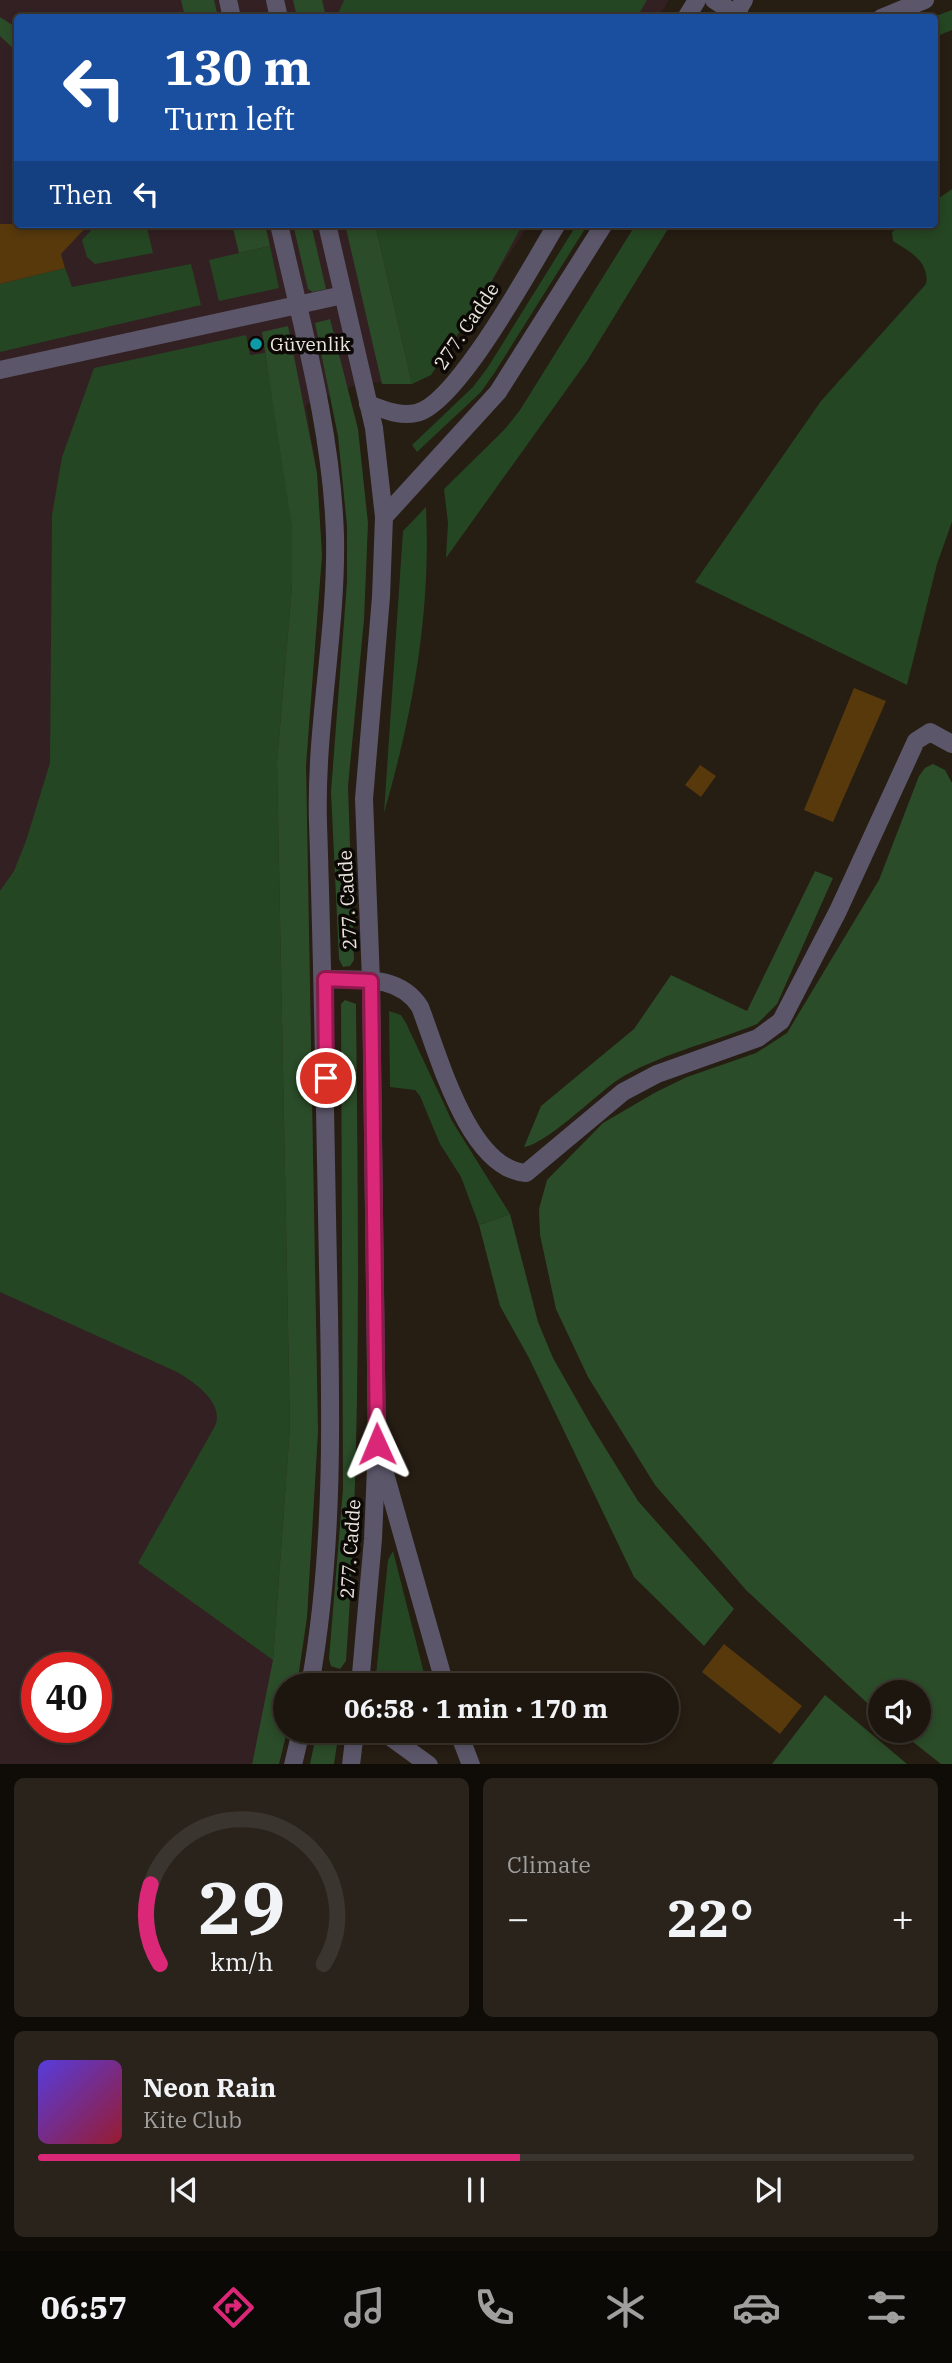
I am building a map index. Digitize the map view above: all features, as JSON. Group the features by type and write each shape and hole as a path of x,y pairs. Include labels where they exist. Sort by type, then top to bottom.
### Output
{"street":[{"path":"714,0 738,12"},
{"path":"891,14 925,0"},
{"name":"277. Cadde","path":"280,228 318,400 328,456 335,535 333,607 319,792 325,979 330,1420 315,1673"},
{"path":"328,228 368,404"},
{"name":"277. Cadde","path":"361,1673 373,1539 377,1444 371,981 364,799 382,597 384,517 368,404 401,414 418,413 457,382 555,228"},
{"path":"384,517 498,392 601,228"},
{"path":"0,370 343,295"},
{"path":"325,979 396,985 414,998 458,1107 473,1131 502,1166 513,1172 526,1173 623,1092 657,1074 758,1038 781,1021 838,911 916,741 930,732 952,744"},
{"path":"377,1444 441,1673"},
{"path":"293,1764 298,1743"},
{"path":"351,1764 354,1743"},
{"path":"399,1743 428,1764"},
{"path":"463,1743 471,1764"}],"shaded area":[{"path":"0,0 669,0 660,14 14,14 14,228 526,228 431,375 412,384 363,382 306,405 317,473 322,555 306,765 318,1432 307,1617 299,1673 273,1673 273,1743 284,1743 279,1764 0,1764"}],"green space":[{"path":"181,0 214,0 217,14 184,14"},
{"path":"293,0 322,0 325,14 296,14"},
{"path":"344,0 647,0 639,14 338,14"},
{"path":"952,10 952,30 938,36 938,15"},
{"path":"0,17 14,26 14,49 0,36"},
{"path":"952,189 952,522 937,564 907,685 695,582 821,401 926,284 922,263 893,241 892,232 898,228 938,228 938,199"},
{"path":"93,228 147,228 153,253 95,264 87,257 82,240"},
{"path":"233,228 266,228 270,246 239,253"},
{"path":"294,228 312,228 326,289 313,292 308,289"},
{"path":"346,228 376,228 412,384 382,384"},
{"path":"376,228 521,228 484,295 431,375 412,384"},
{"path":"575,228 585,228 481,392 417,452 412,445 473,387"},
{"path":"634,228 669,228 587,361 446,558 448,523 444,489 505,429 520,410"},
{"path":"270,246 279,288 219,301 209,260"},
{"path":"191,264 201,305 0,352 0,284 65,268 72,287"},
{"path":"330,319 358,429 368,523 364,620 348,786 354,960 350,966 343,967 339,959 331,792 347,582 347,526 338,436 315,323"},
{"path":"288,326 317,473 322,555 306,765 318,1432 307,1617 299,1673 273,1673 273,1743 284,1743 279,1764 252,1764 273,1660 290,1426 277,762 292,586 292,527 262,332"},
{"path":"246,335 250,355 265,353 287,480 292,527 292,586 277,762 290,1426 273,1660 138,1563 215,1426 217,1417 212,1401 192,1381 177,1372 0,1292 0,891 14,871 26,841 50,763 52,515 62,457 94,368"},
{"path":"426,507 426,585 418,662 404,737 384,813 403,531"},
{"path":"933,764 945,770 952,783 952,1764 941,1764 914,1743 931,1743 931,1680 868,1680 868,1704 746,1590 655,1485 588,1377 556,1309 540,1235 539,1209 547,1180 603,1123 656,1092 687,1077 756,1053 787,1033 879,880 919,776 925,768"},
{"path":"815,871 833,878 777,1004 757,1024 649,1063 616,1081 545,1138 524,1147 541,1106 634,1029 671,975 747,1011"},
{"path":"345,1000 356,1004 358,1332 351,1579 346,1661 340,1669 331,1666 329,1659 343,1489 341,1004"},
{"path":"389,1011 401,1015 406,1023 452,1121 510,1214 479,1225 461,1177 440,1144 420,1096 415,1090 390,1087"},
{"path":"510,1214 538,1322 553,1358 638,1501 734,1609 704,1646 634,1577 529,1358 500,1306 479,1225"},
{"path":"393,1551 424,1673 376,1673 388,1560"},
{"path":"825,1695 868,1731 868,1743 882,1743 907,1764 772,1764"},
{"path":"314,1743 337,1743 334,1764 310,1764"}],"building":[{"path":"0,224 14,224 14,228 85,228 61,254 65,268 0,284"},
{"path":"854,688 886,701 833,822 804,810"},
{"path":"700,765 716,776 701,797 685,785"},
{"path":"724,1644 802,1706 780,1734 702,1672"}],"place":[{"name":"Güvenlik","path":"256,344"}],"route":[{"path":"326,1078 325,979 371,981 377,1444"}]}
